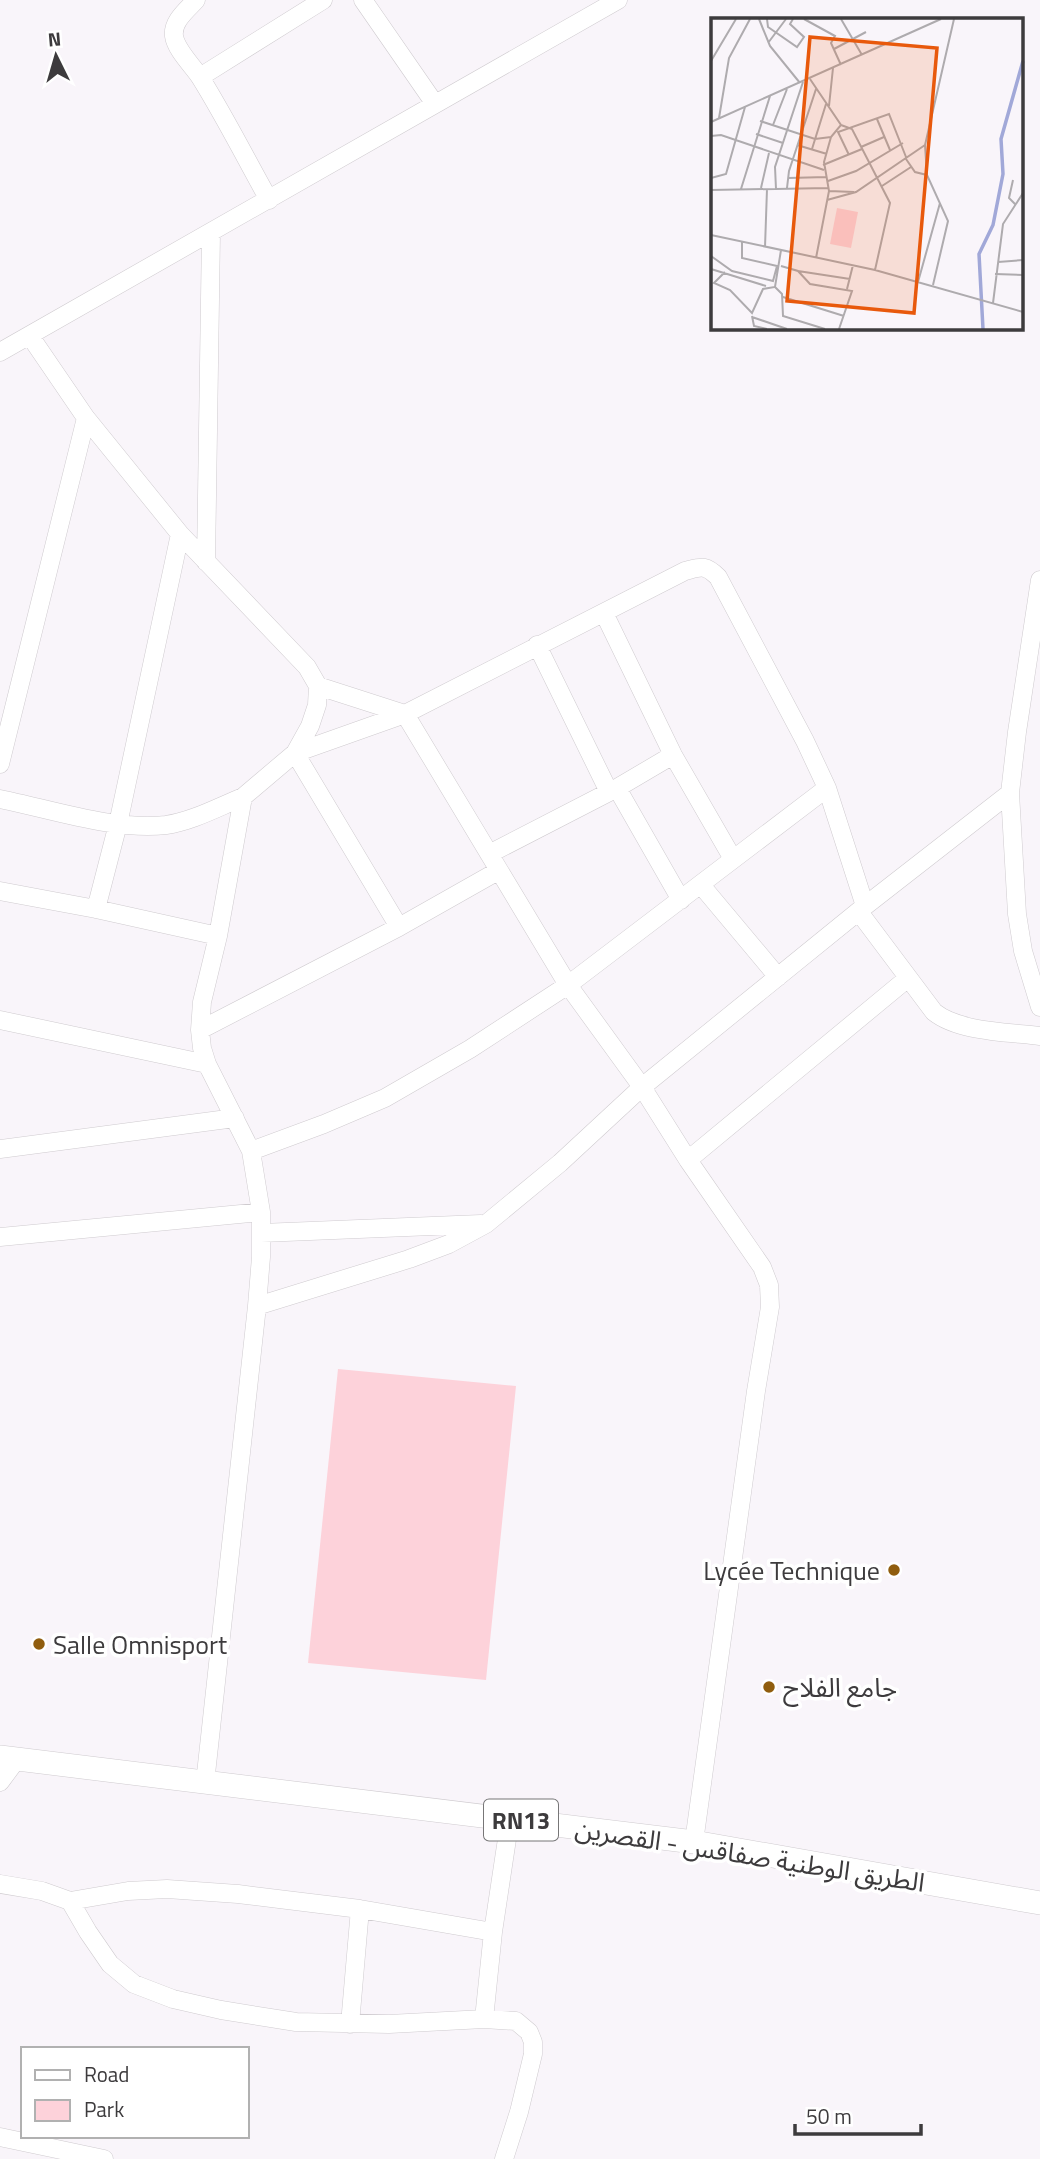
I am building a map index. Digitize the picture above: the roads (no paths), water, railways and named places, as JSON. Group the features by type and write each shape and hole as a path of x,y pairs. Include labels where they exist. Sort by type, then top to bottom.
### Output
{"main road":[{"name":"الطريق الوطنية صفاقس - القصرين","path":"8,1758 694,1842 1040,1903"}],"street":[{"path":"196,0 180,17 174,36 269,200"},
{"path":"200,77 323,0"},
{"path":"363,0 435,104"},
{"path":"0,352 618,0"},
{"path":"206,562 211,233"},
{"path":"0,799 118,824 168,824 187,820 243,797 295,753 310,726 317,705 318,687 307,667 180,534 86,418 30,335"},
{"path":"0,764 86,418"},
{"path":"96,909 118,824 180,534"},
{"path":"295,753 405,714 685,571 700,567 710,569 718,577 827,788 862,909 908,978 934,1012 945,1020 958,1025 1040,1036"},
{"path":"1040,580 1010,793 1017,914 1023,951 1040,1007"},
{"path":"604,613 673,755 733,859"},
{"path":"537,645 613,790 681,900"},
{"path":"318,687 405,714 568,985 642,1087 688,1160 762,1267 769,1284 771,1307 756,1391 694,1842"},
{"path":"295,753 398,927"},
{"path":"489,854 613,790 673,755"},
{"path":"251,1151 385,1098 470,1049 568,985 827,788"},
{"path":"257,1306 409,1259 449,1244 486,1224 560,1163 642,1087 1010,793"},
{"path":"205,1783 257,1306 261,1233 261,1212 251,1151 207,1063 200,1030 202,1002 218,936 243,797"},
{"path":"200,1030 498,872"},
{"path":"701,885 778,977"},
{"path":"0,891 218,936"},
{"path":"688,1160 908,978"},
{"path":"0,1020 207,1063"},
{"path":"0,1149 235,1118"},
{"path":"0,1237 261,1212"},
{"path":"261,1233 486,1224"},
{"path":"0,1782 8,1758"},
{"path":"484,2019 510,1819"},
{"path":"0,1884 42,1891 70,1901 128,1891 167,1889 238,1894 360,1909 494,1933"},
{"path":"70,1901 110,1964 134,1984 173,2000 296,2022 389,2024 484,2019 516,2021 529,2032 533,2042 533,2054 504,2159"},
{"path":"350,2024 360,1909"},
{"path":"0,2137 104,2159"}],"place":[{"name":"Lycée Technique","path":"894,1570"},
{"name":"Salle Omnisport","path":"39,1644"},
{"name":"جامع الفلاح","path":"769,1687"}]}
